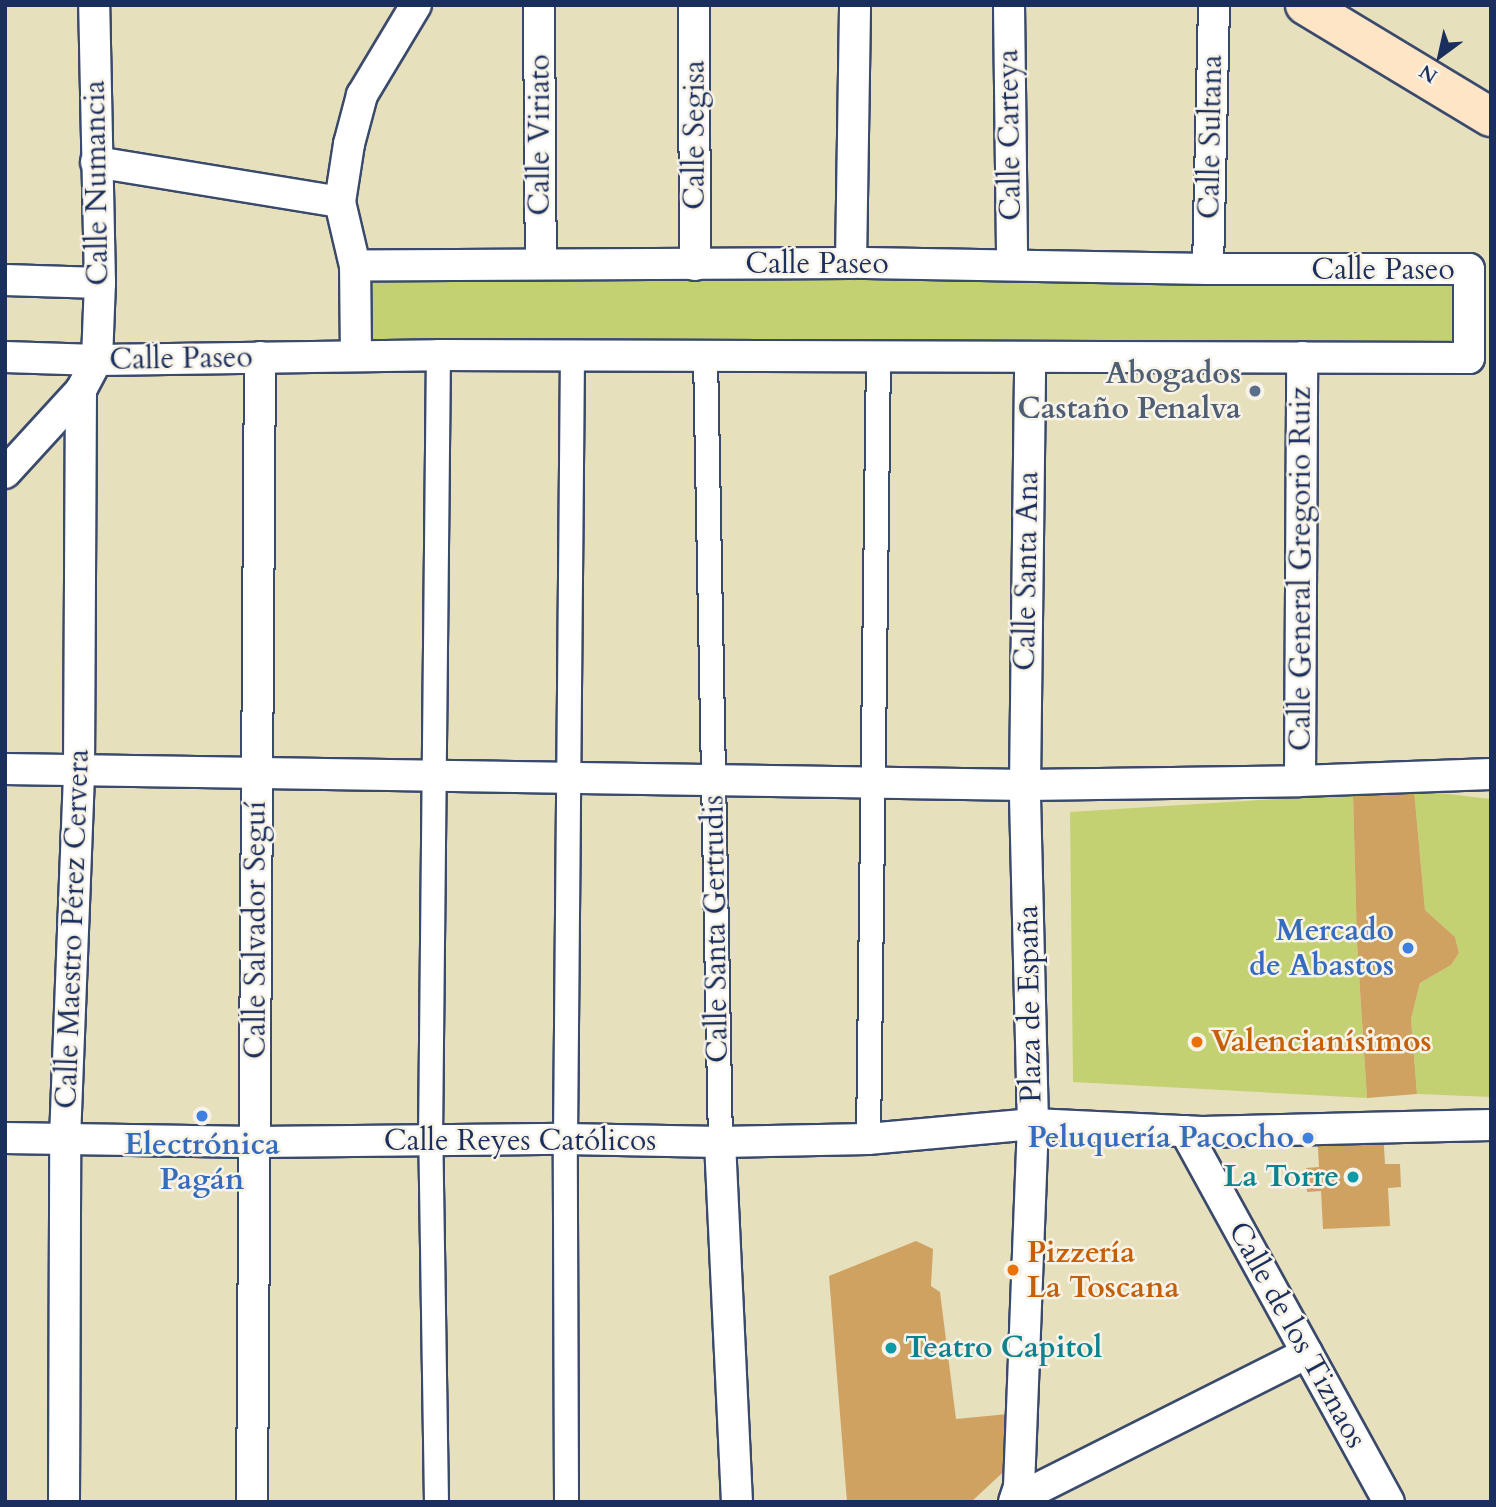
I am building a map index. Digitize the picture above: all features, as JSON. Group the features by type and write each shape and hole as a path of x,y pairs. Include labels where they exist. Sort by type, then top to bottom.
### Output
{"main road":[{"path":"1305,5 1491,117"}],"street":[{"name":"Calle Numancia","path":"94,5 100,283 97,360"},
{"path":"356,356 355,266 340,202 349,144 362,95 416,5"},
{"name":"Calle Viriato","path":"539,5 541,264"},
{"name":"Calle Segisa","path":"694,5 695,265"},
{"path":"851,263 855,5"},
{"name":"Calle Carteya","path":"1009,5 1012,264"},
{"name":"Calle Sultana","path":"1208,269 1214,5"},
{"path":"96,162 340,202"},
{"name":"Calle Paseo","path":"5,357 97,360 438,355 1469,358 1469,269 1208,269 851,263 355,266"},
{"path":"5,280 100,283"},
{"path":"436,1502 430,1140 438,355"},
{"path":"566,1502 565,1139 572,355"},
{"name":"Calle Santa Gertrudis","path":"705,355 720,1143 737,1502"},
{"path":"868,1139 878,356"},
{"name":"Calle Salvador Seguí","path":"252,1502 260,357"},
{"name":"Calle General Gregorio Ruiz","path":"1300,781 1302,357"},
{"name":"Calle Santa Ana","path":"1025,785 1030,358"},
{"name":"Calle Maestro Pérez Cervera","path":"64,1502 65,1139 79,770 81,390 97,360"},
{"path":"5,473 81,390"},
{"path":"5,769 1025,785 1300,781 1491,774"},
{"name":"Plaza de España","path":"1025,785 1033,1124 1185,1131 1491,1125"},
{"path":"1014,1501 1019,1487 1033,1124"},
{"name":"Calle Reyes Católicos","path":"5,1138 254,1142 565,1139 720,1143 868,1139 1033,1124"},
{"name":"Calle de los Tiznaos","path":"1185,1131 1389,1502"},
{"path":"1014,1501 1307,1353"}],"green space":[{"path":"355,266 1469,266 1469,356 355,356"},
{"path":"1414,790 1491,799 1491,1097 1417,1094 1411,1019 1420,983 1451,965 1459,953 1455,937 1425,910"},
{"path":"1353,794 1357,943 1367,1098 1073,1082 1070,812"}],"building":[{"name":"Mercado de Abastos","path":"1414,790 1425,910 1455,937 1459,953 1451,965 1420,983 1411,1019 1417,1094 1367,1098 1357,943 1353,794"},
{"name":"La Torre","path":"1383,1129 1385,1164 1400,1164 1401,1187 1388,1188 1390,1226 1323,1229 1321,1191 1307,1192 1306,1168 1319,1167 1317,1132"},
{"name":"Teatro Capitol","path":"916,1241 933,1249 931,1286 940,1292 956,1419 1008,1414 1013,1463 971,1502 847,1502 829,1276"}],"place":[{"name":"Abogados Castaño Penalva","path":"1255,391"},
{"name":"Mercado de Abastos","path":"1408,948"},
{"name":"Valencianísimos","path":"1197,1042"},
{"name":"Electrónica Pagán","path":"202,1116"},
{"name":"Peluquería Pacocho","path":"1308,1138"},
{"name":"La Torre","path":"1353,1177"},
{"name":"Pizzería La Toscana","path":"1013,1270"},
{"name":"Teatro Capitol","path":"891,1348"}]}
